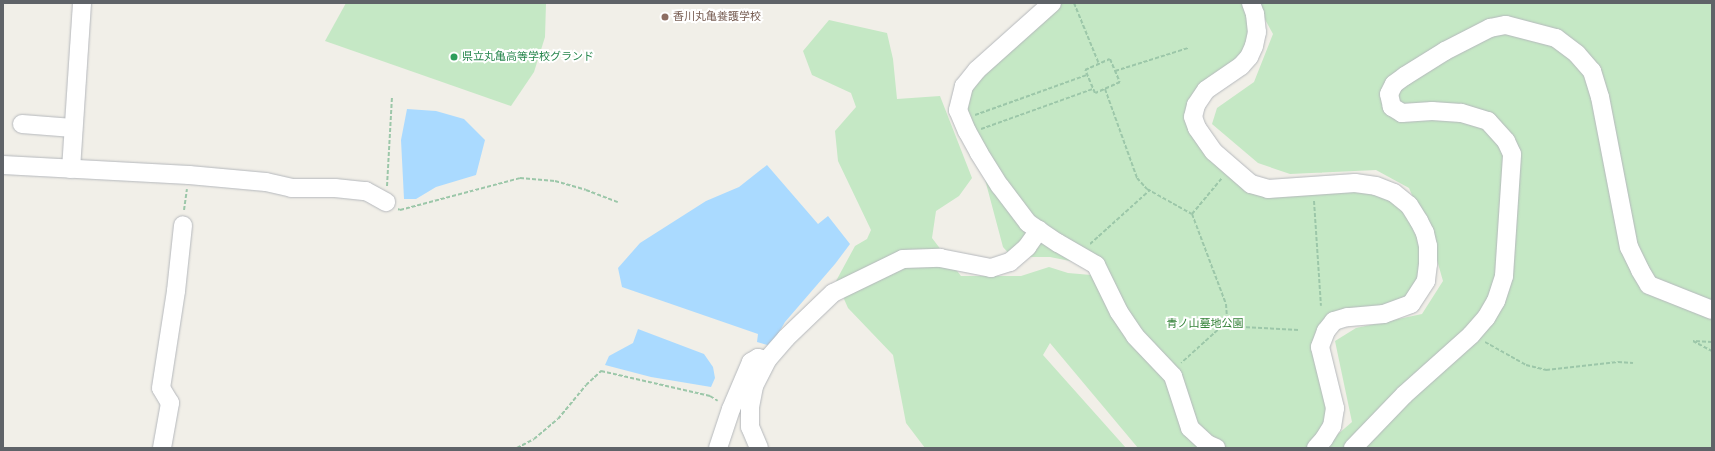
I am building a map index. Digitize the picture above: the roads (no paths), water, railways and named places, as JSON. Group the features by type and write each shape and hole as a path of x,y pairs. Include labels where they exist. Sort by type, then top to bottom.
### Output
{"street":[{"path":"70,169 82,3"},
{"path":"1052,3 977,70 964,86 958,110 965,126 1000,186 1028,223 1096,265 1119,312 1135,336 1173,376 1190,428 1208,444 1216,448"},
{"path":"1251,3 1255,14 1257,32 1254,46 1249,57 1241,66 1206,90 1196,105 1193,117 1197,128 1214,152 1251,184 1268,190 1355,183 1376,186 1394,193 1409,205 1425,233 1428,246 1426,281 1411,304 1384,314 1347,317 1334,321 1326,331 1320,347 1335,408 1332,426 1316,448"},
{"path":"1353,448 1404,396 1471,335 1486,318 1496,301 1504,276 1512,154 1506,141 1488,121 1461,112 1432,111 1402,113 1392,107 1389,94 1394,84 1400,80 1445,51 1490,28 1506,25 1556,38 1577,54 1592,71 1600,97 1629,246 1640,270 1649,285 1712,310"},
{"path":"22,124 73,128"},
{"path":"3,165 188,175 266,182 291,188 335,188 366,191 386,202"},
{"path":"162,448 170,403 161,388 176,291 183,225"},
{"path":"760,448 750,427 750,407 754,386 767,360 786,338 833,293 903,259 940,258 990,268 1010,262 1027,247 1039,230"},
{"path":"718,448 731,409 751,362 758,358 767,360"}],"water":[{"path":"407,109 436,111 464,119 485,140 476,175 436,187 416,199 404,199 401,140"},
{"path":"767,165 818,224 828,216 850,244 835,264 785,322 771,346 757,342 758,334 622,287 618,268 640,243 706,201 739,187"},
{"path":"638,329 704,354 713,367 715,378 711,387 651,377 605,365 609,356 633,343"}],"place":[{"name":"香川丸亀養護学校","path":"665,17"},
{"name":"県立丸亀高等学校グランド","path":"454,57"}],"park label":[{"name":"青ノ山墓地公園","path":"1205,324"}]}
